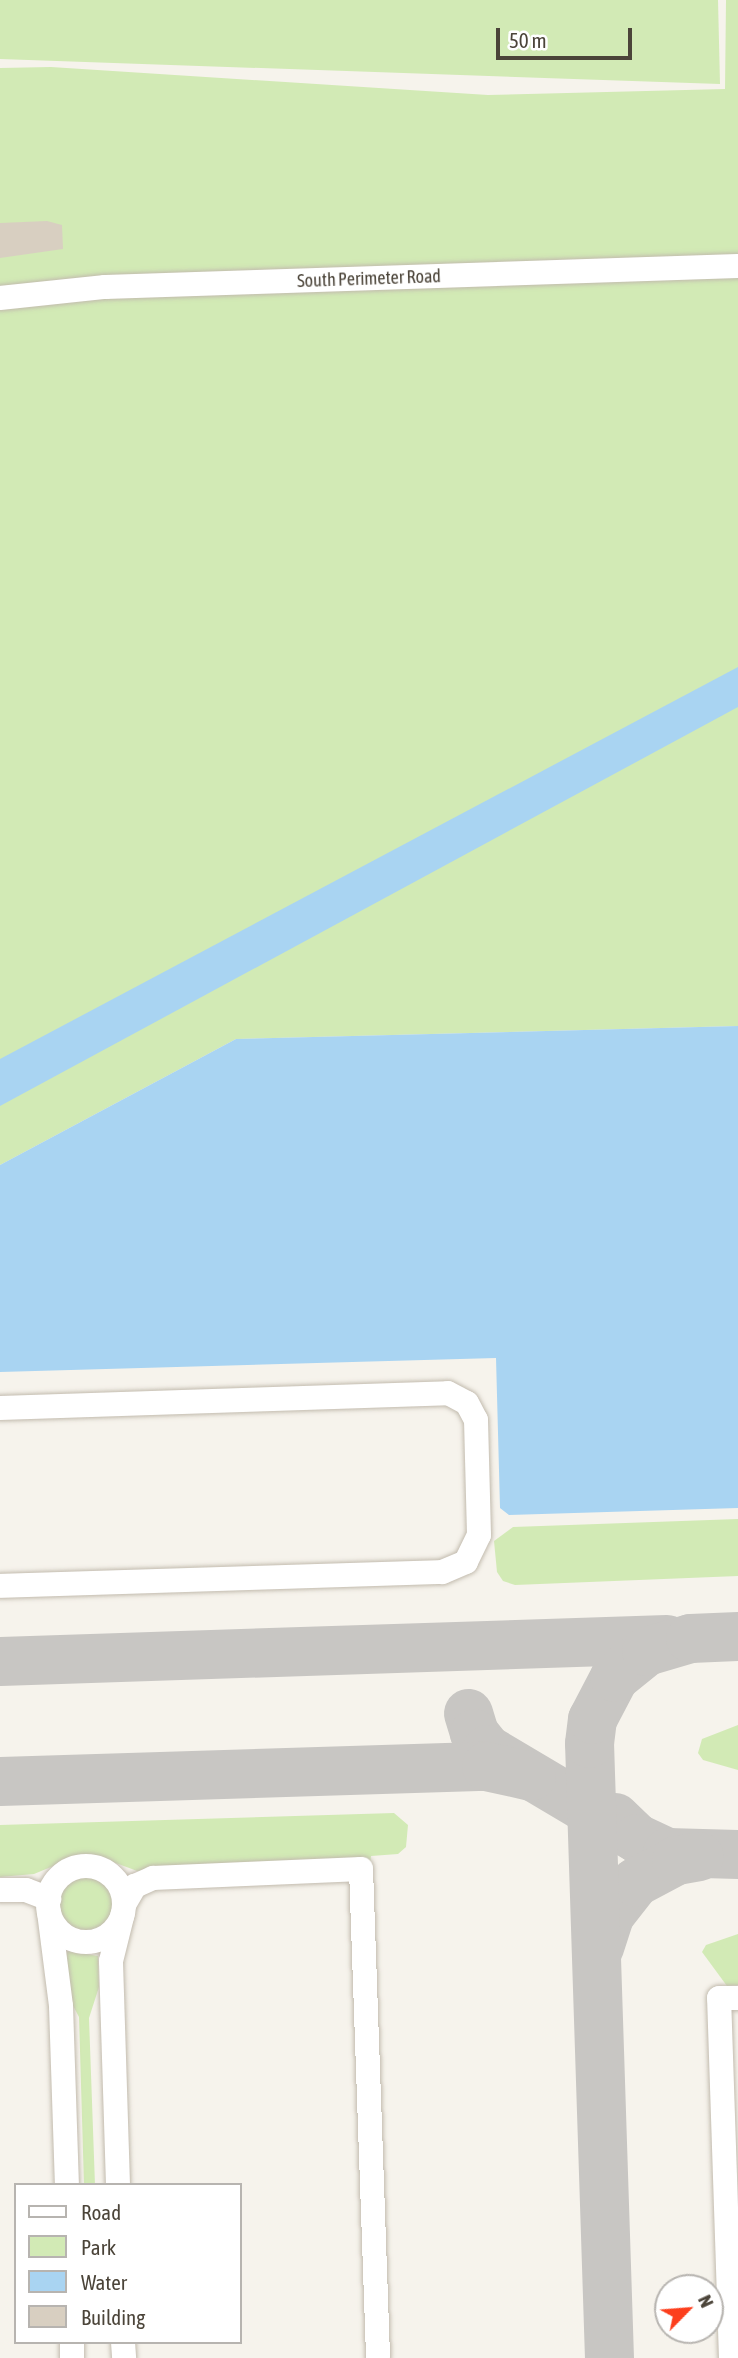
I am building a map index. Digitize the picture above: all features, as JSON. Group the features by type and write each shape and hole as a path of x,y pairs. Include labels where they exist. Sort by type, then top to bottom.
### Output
{"lane":[{"name":"South Perimeter Road","path":"0,298 105,287 738,267"},
{"path":"0,1408 448,1393 467,1404 476,1420 479,1535 466,1562 442,1572 0,1586"},
{"path":"67,2183 61,2006 49,1905 61,1875 85,1866 97,1867 117,1881 124,1908 111,1961 118,2183"},
{"path":"0,1890 26,1890 49,1905 63,1934 88,1942 110,1935 135,1886 153,1878 361,1869 378,2358"},
{"path":"729,1998 731,2358"}],"green space":[{"path":"0,0 718,0 720,84 0,59"},
{"path":"726,0 738,0 738,1026 236,1039 0,1165 0,68 51,67 488,95 725,89"},
{"path":"738,1519 738,1576 515,1585 503,1581 497,1572 494,1541 513,1527"},
{"path":"738,1725 738,1770 703,1760 698,1753 702,1739"},
{"path":"394,1813 408,1825 406,1847 398,1854 371,1856 370,1864 140,1872 94,1855 80,1855 34,1874 0,1877 0,1825"},
{"path":"86,1876 97,1878 106,1884 112,1893 112,1915 106,1924 97,1930 86,1932 75,1930 66,1924 60,1915 58,1904 60,1893 66,1884 75,1878"},
{"path":"738,1934 738,1985 727,1986 702,1952 706,1945"},
{"path":"69,1951 98,1956 99,1987 89,2018 95,2183 84,2183 79,2017 70,2000 65,1954"}],"water":[{"path":"738,667 738,707 0,1106 0,1059"},
{"path":"738,1026 738,1508 509,1515 500,1508 496,1358 0,1372 0,1165 236,1039"}],"building":[{"path":"47,221 62,225 63,249 0,258 0,223"}],"taxiway":[{"path":"609,2358 589,1743 592,1719 614,1677 646,1651 690,1638 738,1636"},
{"path":"0,1661 667,1639"},
{"path":"468,1713 474,1733 487,1749 637,1838"},
{"path":"0,1781 486,1766 531,1776"},
{"path":"615,1817 637,1838 667,1852 738,1854"},
{"path":"599,1947 610,1914 635,1882 676,1860 699,1856"}]}
